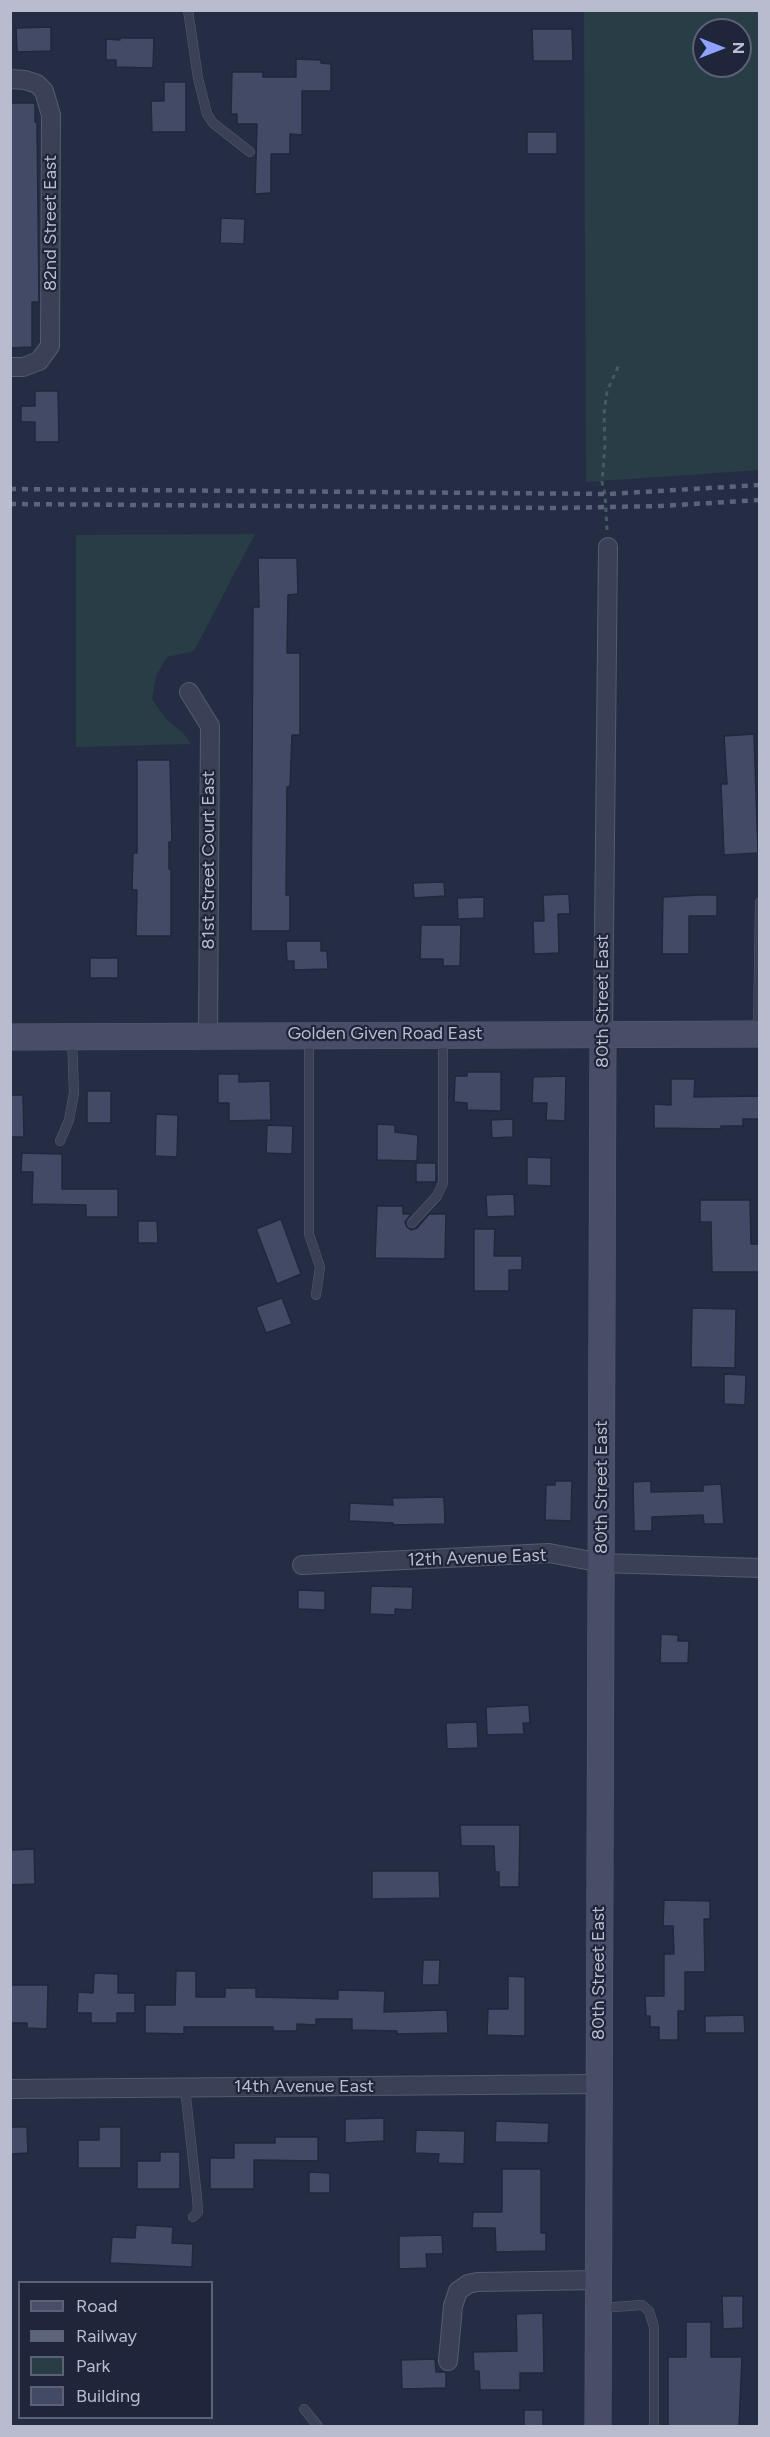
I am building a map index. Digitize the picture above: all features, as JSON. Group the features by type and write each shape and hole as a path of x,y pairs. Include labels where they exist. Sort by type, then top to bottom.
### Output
{"street":[{"name":"82nd Street East","path":"10,79 37,84 44,91 51,115 50,346 39,361 10,366"},
{"name":"80th Street East","path":"598,2427 603,1033 608,547"},
{"name":"81st Street Court East","path":"189,692 210,726 208,1035"},
{"name":"Golden Given Road East","path":"10,1036 759,1034"},
{"name":"12th Avenue East","path":"302,1565 549,1553 602,1563 759,1568"},
{"name":"14th Avenue East","path":"10,2089 598,2084"},
{"path":"448,2361 453,2306 458,2291 468,2284 598,2280"}],"lane":[{"path":"188,10 198,78 207,114 213,123 250,152"},
{"path":"759,902 759,1034"},
{"path":"412,1223 437,1196 443,1183 443,1034"},
{"path":"309,1035 309,1234 320,1267 316,1295"},
{"path":"60,1141 69,1120 74,1093 72,1036"},
{"path":"185,2088 198,2212 193,2217"},
{"path":"598,2308 642,2305 649,2311 654,2327 654,2427"},
{"path":"304,2409 318,2427"}],"path":[{"path":"608,547 605,494 602,482 605,445 604,414 607,391 619,364"}],"green space":[{"path":"584,11 759,11 759,470 586,482"},
{"path":"255,534 194,651 167,657 156,676 152,699 166,719 184,734 191,744 76,747 76,535"}],"building":[{"path":"51,27 51,51 17,52 16,28"},
{"path":"532,29 572,29 573,61 533,61"},
{"path":"120,38 154,38 153,68 116,67 116,60 106,60 106,39 120,40"},
{"path":"296,59 321,60 321,63 331,64 331,91 302,91 302,135 290,134 290,154 271,154 271,193 255,194 257,124 237,124 237,114 231,114 232,72 263,72 263,77 296,77"},
{"path":"164,82 186,82 186,132 152,132 151,101 164,101"},
{"path":"10,103 35,103 39,302 32,302 32,347 10,348"},
{"path":"527,132 557,132 557,154 527,154"},
{"path":"221,218 245,219 244,244 220,243"},
{"path":"35,391 58,391 59,442 35,442 35,422 21,422 21,406 35,406"},
{"path":"258,558 297,558 298,594 288,595 287,653 300,653 300,735 292,735 290,787 287,787 286,895 290,895 290,931 251,931 253,607 259,607"},
{"path":"754,734 758,853 724,855 721,784 727,784 724,736"},
{"path":"137,760 170,760 171,936 136,936 137,890 132,890 133,853 137,853"},
{"path":"444,882 445,896 414,898 413,883"},
{"path":"569,894 570,914 558,914 559,953 534,954 533,921 544,921 543,895"},
{"path":"717,895 717,916 689,916 689,954 662,954 663,897"},
{"path":"484,897 484,918 458,919 457,898"},
{"path":"421,925 461,925 460,966 443,966 443,959 420,959"},
{"path":"286,941 321,941 321,951 327,951 328,969 294,970 294,961 287,961"},
{"path":"90,958 118,958 118,978 90,978"},
{"path":"467,1072 501,1072 501,1111 467,1110 467,1103 454,1102 455,1076 467,1076"},
{"path":"218,1074 239,1074 239,1082 270,1081 271,1120 229,1121 229,1103 218,1103"},
{"path":"566,1076 565,1121 546,1120 547,1103 532,1103 533,1077"},
{"path":"671,1079 695,1079 694,1097 759,1096 759,1119 743,1119 743,1126 721,1126 721,1129 654,1128 654,1104 671,1105"},
{"path":"87,1091 111,1091 111,1123 87,1123"},
{"path":"10,1095 23,1095 24,1137 10,1137"},
{"path":"156,1114 178,1115 177,1157 155,1156"},
{"path":"513,1119 513,1137 492,1138 491,1120"},
{"path":"377,1124 395,1125 395,1132 418,1135 417,1161 377,1160"},
{"path":"267,1125 293,1126 292,1154 266,1153"},
{"path":"22,1153 62,1154 62,1189 118,1189 118,1217 86,1217 86,1205 32,1204 33,1172 21,1172"},
{"path":"527,1157 551,1158 551,1186 527,1185"},
{"path":"416,1163 436,1163 436,1182 416,1182"},
{"path":"514,1194 515,1216 487,1217 486,1195"},
{"path":"700,1200 750,1200 751,1244 759,1244 759,1272 712,1272 711,1222 700,1222"},
{"path":"377,1206 403,1206 403,1214 411,1214 405,1222 411,1230 417,1228 429,1214 446,1214 445,1259 375,1258"},
{"path":"281,1219 301,1274 277,1284 256,1229"},
{"path":"138,1221 157,1221 158,1243 138,1243"},
{"path":"474,1229 495,1229 494,1256 522,1256 522,1270 509,1270 509,1291 474,1291"},
{"path":"282,1298 292,1324 266,1333 256,1307"},
{"path":"692,1308 736,1309 735,1368 691,1367"},
{"path":"724,1374 746,1375 745,1405 724,1404"},
{"path":"555,1481 572,1481 571,1521 545,1520 546,1485 555,1485"},
{"path":"651,1481 651,1492 703,1491 703,1485 721,1484 724,1524 704,1524 703,1515 652,1517 652,1531 634,1531 633,1482"},
{"path":"444,1497 445,1524 393,1525 393,1523 349,1521 350,1503 393,1505 392,1498"},
{"path":"371,1586 413,1587 412,1610 395,1609 395,1615 370,1614"},
{"path":"298,1590 325,1591 325,1610 298,1609"},
{"path":"661,1634 678,1635 678,1641 689,1641 688,1663 660,1663"},
{"path":"529,1705 530,1723 523,1723 524,1734 487,1735 486,1707"},
{"path":"477,1722 478,1748 447,1749 446,1723"},
{"path":"460,1825 520,1825 519,1887 499,1887 499,1872 495,1872 494,1846 461,1846"},
{"path":"34,1849 35,1884 10,1885 10,1850"},
{"path":"372,1871 439,1871 440,1898 372,1899"},
{"path":"664,1900 710,1901 710,1919 704,1919 705,1972 685,1972 685,2011 678,2011 678,2040 659,2040 659,2027 650,2027 650,2016 646,2016 645,1996 664,1996 664,1954 674,1954 673,1926 663,1926"},
{"path":"423,1960 440,1960 439,1985 422,1985"},
{"path":"176,1971 196,1971 196,1997 225,1997 225,1988 256,1988 256,1997 338,1999 338,1990 385,1991 384,2012 447,2010 448,2033 397,2034 397,2031 352,2030 352,2019 316,2019 316,2025 297,2024 297,2031 273,2031 273,2027 184,2027 184,2034 145,2033 145,2005 175,2005"},
{"path":"94,1973 118,1974 118,1993 135,1993 135,2013 117,2013 117,2023 91,2023 91,2013 77,2013 78,1992 93,1993"},
{"path":"508,1976 525,1977 525,2036 487,2035 488,2009 508,2009"},
{"path":"10,1985 48,1985 47,2029 27,2028 27,2023 10,2023"},
{"path":"744,2015 745,2033 705,2033 705,2016"},
{"path":"384,2118 384,2141 345,2143 345,2119"},
{"path":"496,2121 549,2123 548,2143 495,2142"},
{"path":"10,2127 27,2127 28,2153 10,2154"},
{"path":"99,2127 121,2127 121,2168 78,2168 78,2140 99,2140"},
{"path":"416,2130 465,2131 464,2164 438,2163 439,2154 415,2153"},
{"path":"275,2137 318,2137 318,2161 254,2160 254,2189 210,2189 210,2158 234,2158 234,2143 275,2143"},
{"path":"160,2152 180,2152 180,2189 137,2189 137,2161 160,2161"},
{"path":"502,2169 541,2169 541,2233 546,2233 546,2251 496,2252 495,2228 472,2228 473,2212 502,2212"},
{"path":"309,2172 330,2173 330,2193 309,2193"},
{"path":"136,2225 173,2227 172,2243 193,2244 192,2267 110,2263 112,2237 135,2238"},
{"path":"442,2235 443,2254 426,2254 427,2268 399,2269 399,2236"},
{"path":"722,2296 743,2296 743,2328 723,2329"},
{"path":"543,2313 544,2373 520,2373 520,2390 480,2390 479,2371 474,2371 473,2352 517,2351 516,2314"},
{"path":"686,2322 711,2322 711,2357 742,2357 739,2427 668,2427 668,2357 686,2357"},
{"path":"435,2359 436,2372 446,2372 446,2388 402,2389 401,2360"},
{"path":"524,2410 543,2410 543,2427 524,2427"}],"railway":[{"path":"10,489 608,494 760,485"},
{"path":"10,504 556,508 660,506 760,500"}]}
